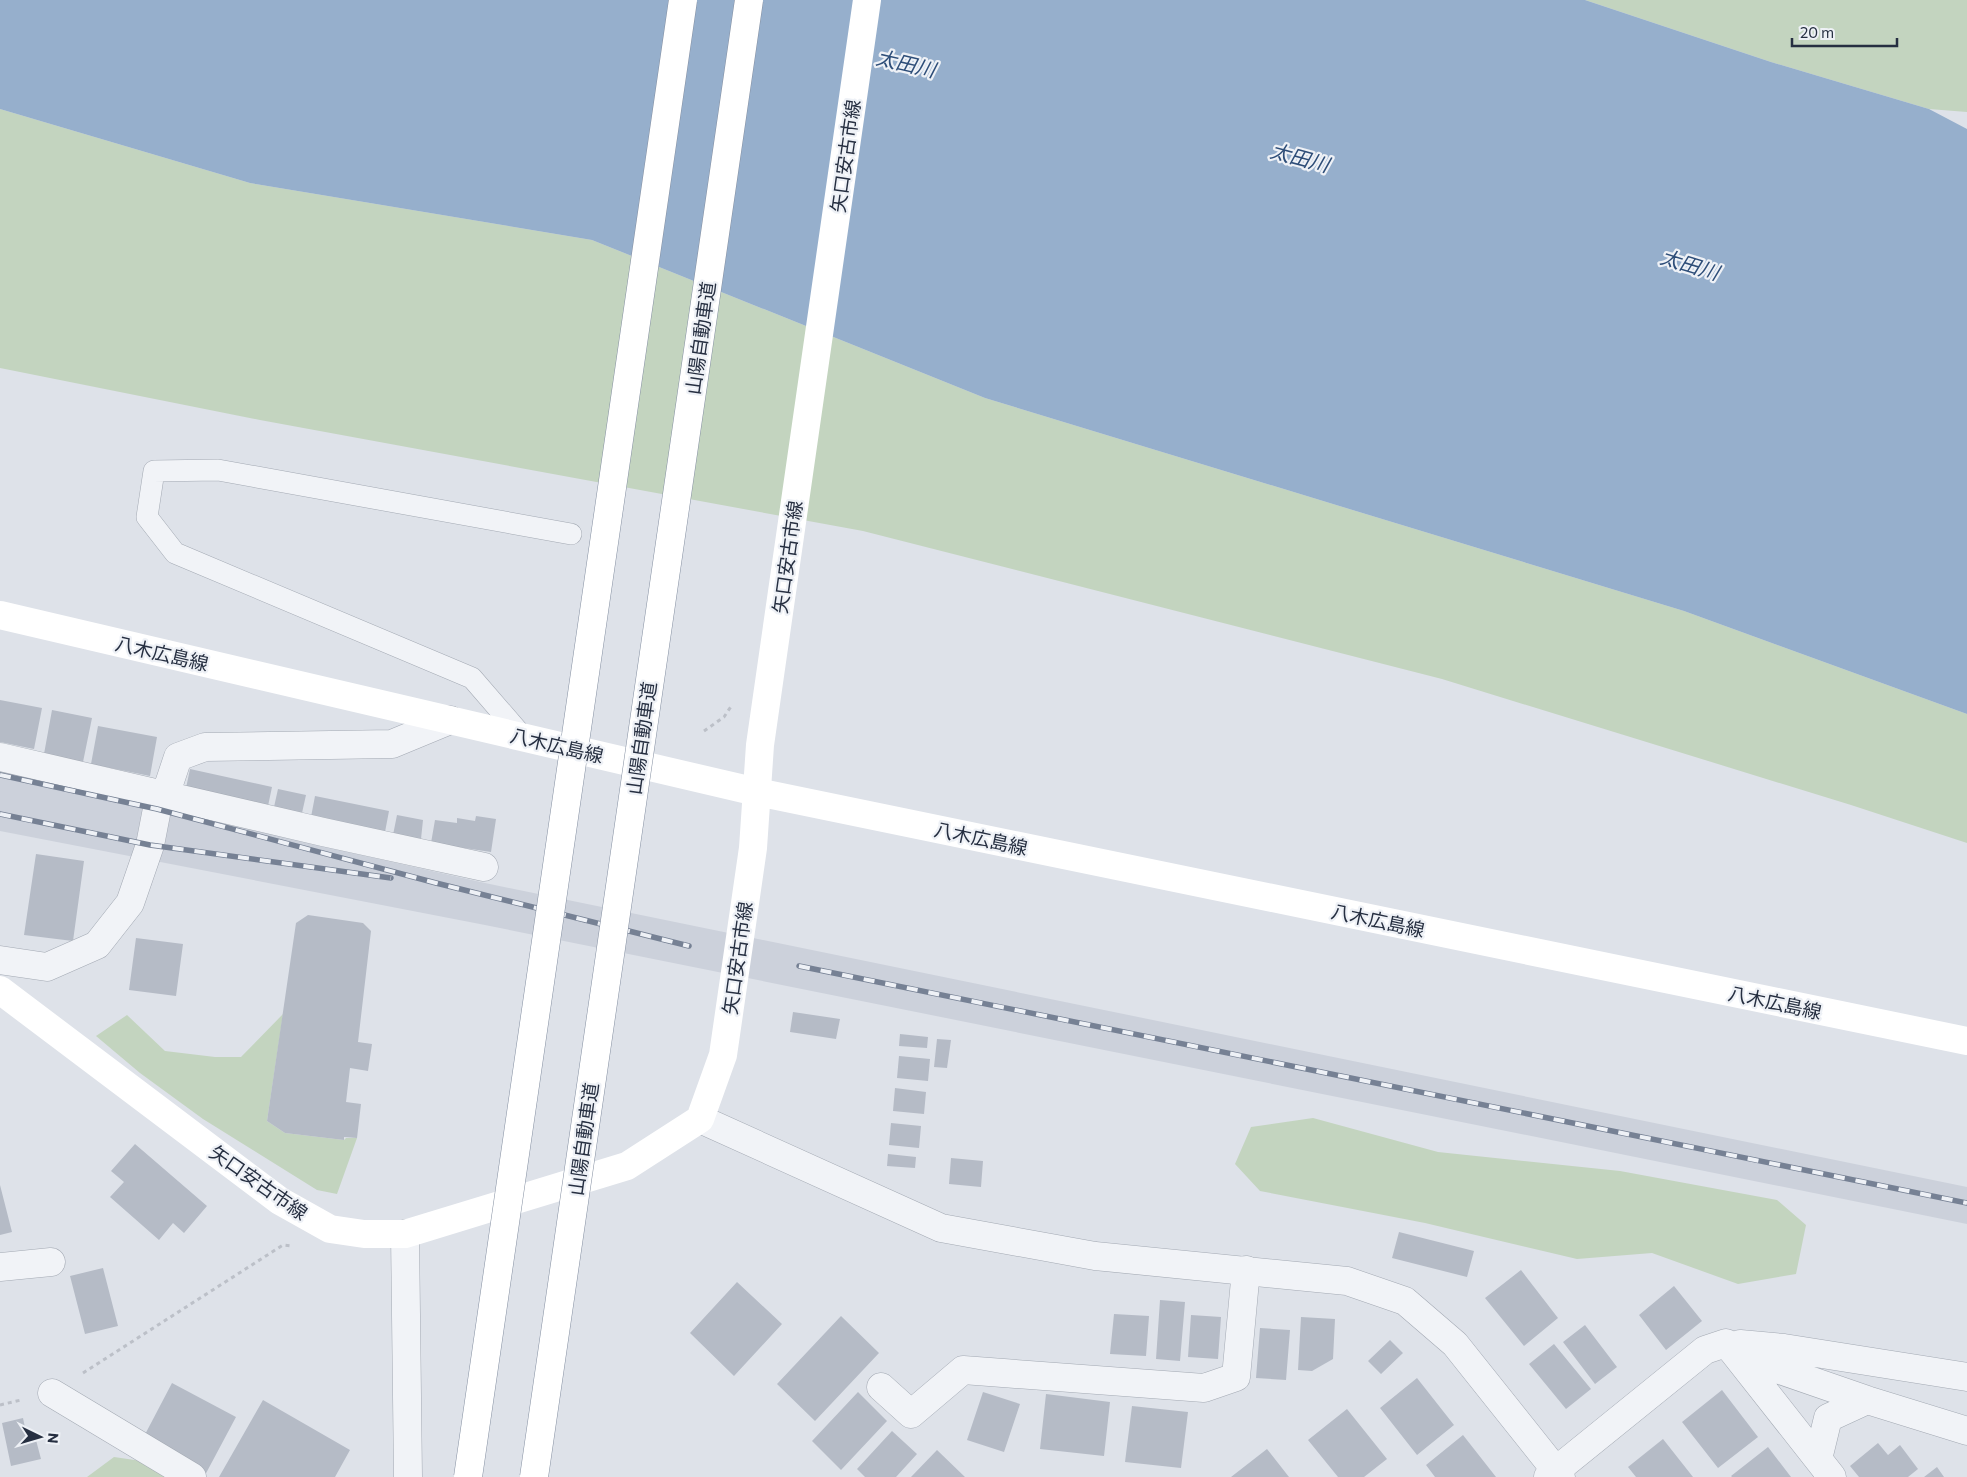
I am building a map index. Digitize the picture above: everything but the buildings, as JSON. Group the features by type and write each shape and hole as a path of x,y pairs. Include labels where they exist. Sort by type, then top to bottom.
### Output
{"main road":[{"path":"468,1477 683,0"},
{"name":"山陽自動車道","path":"534,1477 749,0"},
{"name":"矢口安古市線","path":"0,990 280,1201 330,1229 364,1234 405,1234 627,1166 700,1118 723,1055 753,848 760,745 867,0"},
{"name":"八木広島線","path":"0,615 757,792 1967,1041"}],"street":[{"path":"0,960 47,967 97,945 130,903 150,845 157,809 165,796 178,758 204,747 392,744 450,720"},
{"path":"0,757 332,834 484,867"},
{"path":"700,1118 940,1228 1095,1256 1347,1281 1405,1301 1455,1344 1555,1475 1591,1443 1705,1350 1726,1343 1784,1348 1967,1377"},
{"path":"405,1234 408,1477"},
{"path":"0,1267 51,1262"},
{"path":"881,1387 911,1414 963,1370 1204,1388 1236,1377 1246,1270"},
{"path":"1726,1343 1780,1370 1867,1400 1967,1431"},
{"path":"1726,1343 1825,1468"},
{"path":"52,1393 192,1477"},
{"path":"1825,1468 1828,1418 1867,1400"}],"lane":[{"path":"523,737 472,678 175,552 146,518 154,471 218,470 571,534"}],"path":[{"path":"0,1405 52,1393 283,1245 314,1249 330,1229"}],"shaded area":[{"path":"0,765 339,850 485,883 1967,1187 1967,1224 485,925 0,831"}],"green space":[{"path":"1585,0 1967,0 1967,112 1929,109 1771,62"},
{"path":"0,109 250,183 592,240 985,398 1684,611 1967,714 1967,843 1851,805 1442,679 863,531 260,420 0,368"},
{"path":"283,1014 267,1121 285,1133 344,1140 346,1138 357,1138 337,1194 317,1190 203,1119 140,1073 96,1036 127,1015 165,1051 215,1057 241,1057"},
{"path":"1313,1118 1438,1152 1620,1171 1777,1200 1806,1225 1796,1274 1738,1284 1652,1253 1577,1259 1425,1223 1260,1191 1235,1164 1251,1127"},
{"path":"114,1457 162,1464 184,1477 87,1477"}],"water":[{"name":"太田川","path":"0,0 1585,0 1771,62 1929,109 1967,129 1967,714 1684,611 985,398 592,240 250,183 0,109"}],"railway":[{"path":"0,775 157,809 436,883 689,946"},
{"path":"0,814 150,845 391,878"},
{"path":"799,966 1967,1203"}]}
